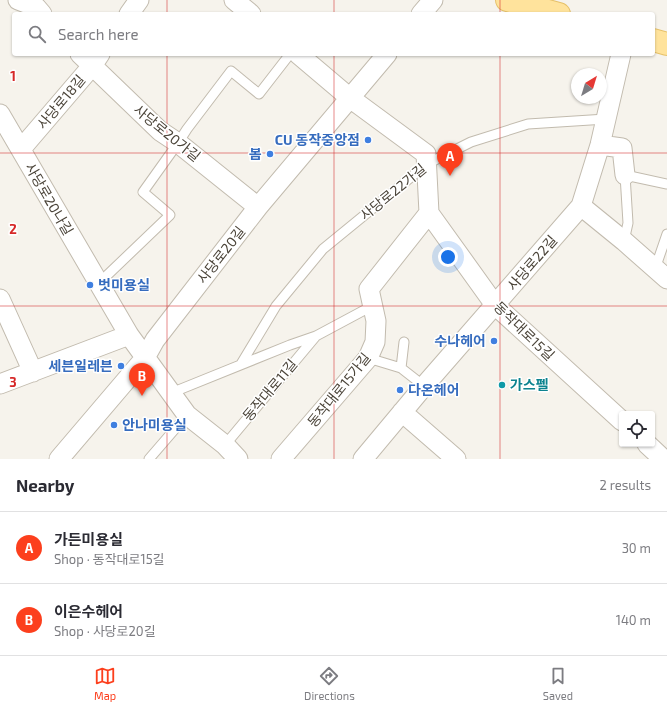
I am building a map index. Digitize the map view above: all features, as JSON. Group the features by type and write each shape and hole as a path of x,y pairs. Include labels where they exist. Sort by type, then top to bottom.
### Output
{"main road":[{"path":"507,0 552,12"},
{"path":"655,41 667,44"}],"street":[{"path":"18,0 36,7 40,12"},
{"path":"130,12 139,0"},
{"path":"234,0 249,12"},
{"path":"423,12 433,0"},
{"path":"300,56 350,98 426,154 429,213"},
{"name":"사당로20길","path":"59,459 145,358 155,340 258,207 385,56"},
{"name":"사당로22길","path":"363,459 424,386 581,206 600,145 621,56"},
{"name":"사당로20가길","path":"91,58 160,131 178,143 258,207"},
{"name":"사당로18길","path":"21,149 91,58"},
{"name":"사당로20나길","path":"0,114 129,335 145,358"},
{"path":"600,145 622,148 625,175"},
{"path":"581,206 661,274"},
{"name":"동작대로15길","path":"429,213 496,305 619,418"},
{"name":"동작대로15가길","path":"281,459 368,358 375,342 376,321 369,289 429,213"},
{"path":"0,299 33,372"},
{"path":"0,384 129,335"},
{"path":"145,358 187,414 225,445 238,459"},
{"path":"402,412 456,459"},
{"path":"650,447 663,459"}],"lane":[{"path":"99,284 170,214 143,192 178,143 186,129 231,70 259,94 288,56"},
{"name":"사당로22가길","path":"241,364 276,306 323,249 427,164 471,142 528,124 606,118"},
{"path":"624,241 628,223 625,175 667,184"},
{"path":"661,274 667,234"},
{"path":"170,392 290,344 316,336 372,306"},
{"name":"동작대로11길","path":"225,445 316,336"},
{"path":"401,368 404,342"},
{"path":"368,358 401,368 424,386"},
{"path":"149,459 187,414"}],"place":[{"name":"CU 동작중앙점","path":"368,140"},
{"name":"봄","path":"270,154"},
{"name":"가든미용실","path":"450,176"},
{"name":"벗미용실","path":"90,285"},
{"name":"수나헤어","path":"494,341"},
{"name":"세븐일레븐","path":"121,366"},
{"name":"가스펠","path":"502,385"},
{"name":"다온헤어","path":"400,390"},
{"name":"이은수헤어","path":"142,396"},
{"name":"안나미용실","path":"114,425"}]}
